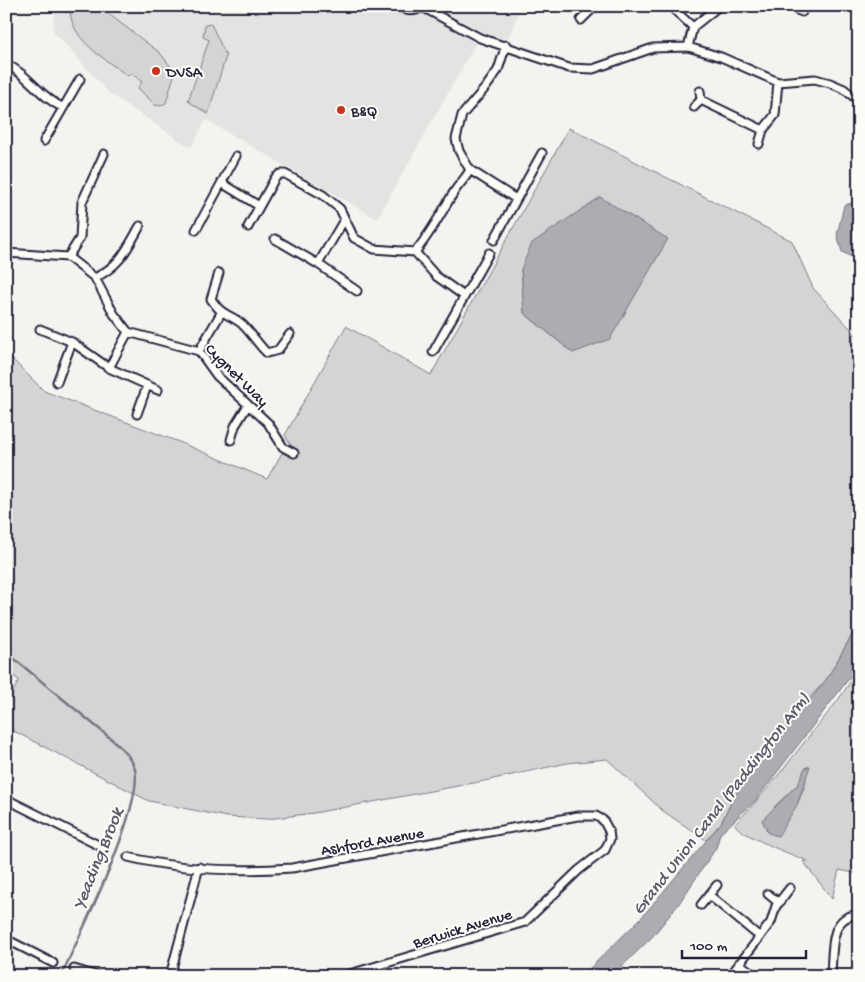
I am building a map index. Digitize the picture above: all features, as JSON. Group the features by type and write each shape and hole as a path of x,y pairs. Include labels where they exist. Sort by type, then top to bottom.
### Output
{"street":[{"path":"400,6 406,10 413,11 423,6 460,29 480,38 506,45 569,68 586,70 653,48 688,47 721,57 778,82 815,79 844,89 859,101"},
{"path":"581,20 595,6"},
{"path":"670,6 693,27"},
{"path":"688,47 693,27 719,6"},
{"path":"788,6 802,12"},
{"path":"506,45 498,70 462,115 458,127 459,151 470,170 516,199"},
{"path":"6,64 24,76 46,99 62,107"},
{"path":"44,141 62,107 80,79"},
{"path":"759,144 763,130 776,115 778,82"},
{"path":"700,91 701,100"},
{"path":"701,100 763,130"},
{"path":"694,107 701,100"},
{"path":"494,240 542,153"},
{"path":"68,257 80,238 82,202 104,154"},
{"path":"196,230 236,156"},
{"path":"415,252 431,233 455,190 465,180 470,170"},
{"path":"248,227 275,178 280,174 285,174 323,195 340,209 354,238 374,249 415,252 436,276 464,296"},
{"path":"222,183 259,206"},
{"path":"318,264 344,220"},
{"path":"95,278 112,268 124,253 140,226"},
{"path":"275,238 318,264 357,291"},
{"path":"6,253 68,257 95,278 114,314 128,332 109,368"},
{"path":"433,352 488,253"},
{"path":"219,273 211,299 221,313 239,321 255,342 267,353 278,350 290,334"},
{"path":"199,352 221,313"},
{"path":"40,329 72,342 109,368 158,390"},
{"name":"Cygnet Way","path":"128,332 199,352 217,376 268,423 283,447 294,453"},
{"path":"57,382 72,342"},
{"path":"137,414 147,386"},
{"path":"231,440 235,426 248,405"},
{"path":"6,799 104,848"},
{"name":"Ashford Avenue","path":"128,857 164,865 199,868 255,870 292,868 585,815 596,816 603,820 610,834"},
{"name":"Berwick Avenue","path":"343,976 525,922 579,870 606,850 610,834"},
{"path":"170,976 199,868"},
{"path":"701,905 717,885"},
{"path":"730,976 771,922 779,903 790,888"},
{"path":"768,894 779,903"},
{"path":"709,895 760,937"},
{"path":"831,976 838,924 843,918 859,915"},
{"path":"6,939 53,963"},
{"path":"739,962 756,976"},
{"path":"74,969 98,976"}],"shaded area":[{"path":"55,6 521,6 509,37 476,43 377,219 206,120 191,148 109,93 53,31"},
{"path":"70,6 98,6 160,53 175,72 166,103 160,106 155,105 138,88 142,82 131,73 128,76 99,55 81,38 71,18"},
{"path":"211,24 226,56 208,114 188,101 209,40 203,37 205,25"},
{"path":"569,128 792,241 813,288 859,338 859,623 826,680 811,696 731,803 721,823 706,840 663,811 607,759 567,763 484,781 314,813 267,819 227,817 149,801 6,727 6,707 19,680 6,671 6,353 44,391 179,442 267,479 282,453 292,457 296,449 291,446 285,435 346,326 431,375","holes":["521,269 573,353 524,313"]},
{"path":"600,197 668,239 610,339 573,353 524,313 521,269 532,243"},
{"path":"859,201 859,261 842,252 837,235 844,205"},
{"path":"859,623 859,663 854,672 755,801 720,834 716,848 678,905 652,937 612,976 582,976 641,918 721,823 735,795 826,680"},
{"path":"859,666 859,874 839,870 832,899 803,861 808,861 756,839 738,828 735,824 754,804 837,702","holes":["805,768 806,783 797,805 774,807 798,784"]},
{"path":"810,766 797,805 778,836 768,833 762,820 798,784 805,768"}],"waterway":[{"name":"Yeading Brook","path":"6,652 115,742 124,751 135,769 135,787 130,811 120,840 95,903 61,976"}],"place":[{"name":"DVSA","path":"156,71"},
{"name":"B&Q","path":"341,110"}],"water label":[{"name":"Grand Union Canal (Paddington Arm)","path":"720,803"}]}
